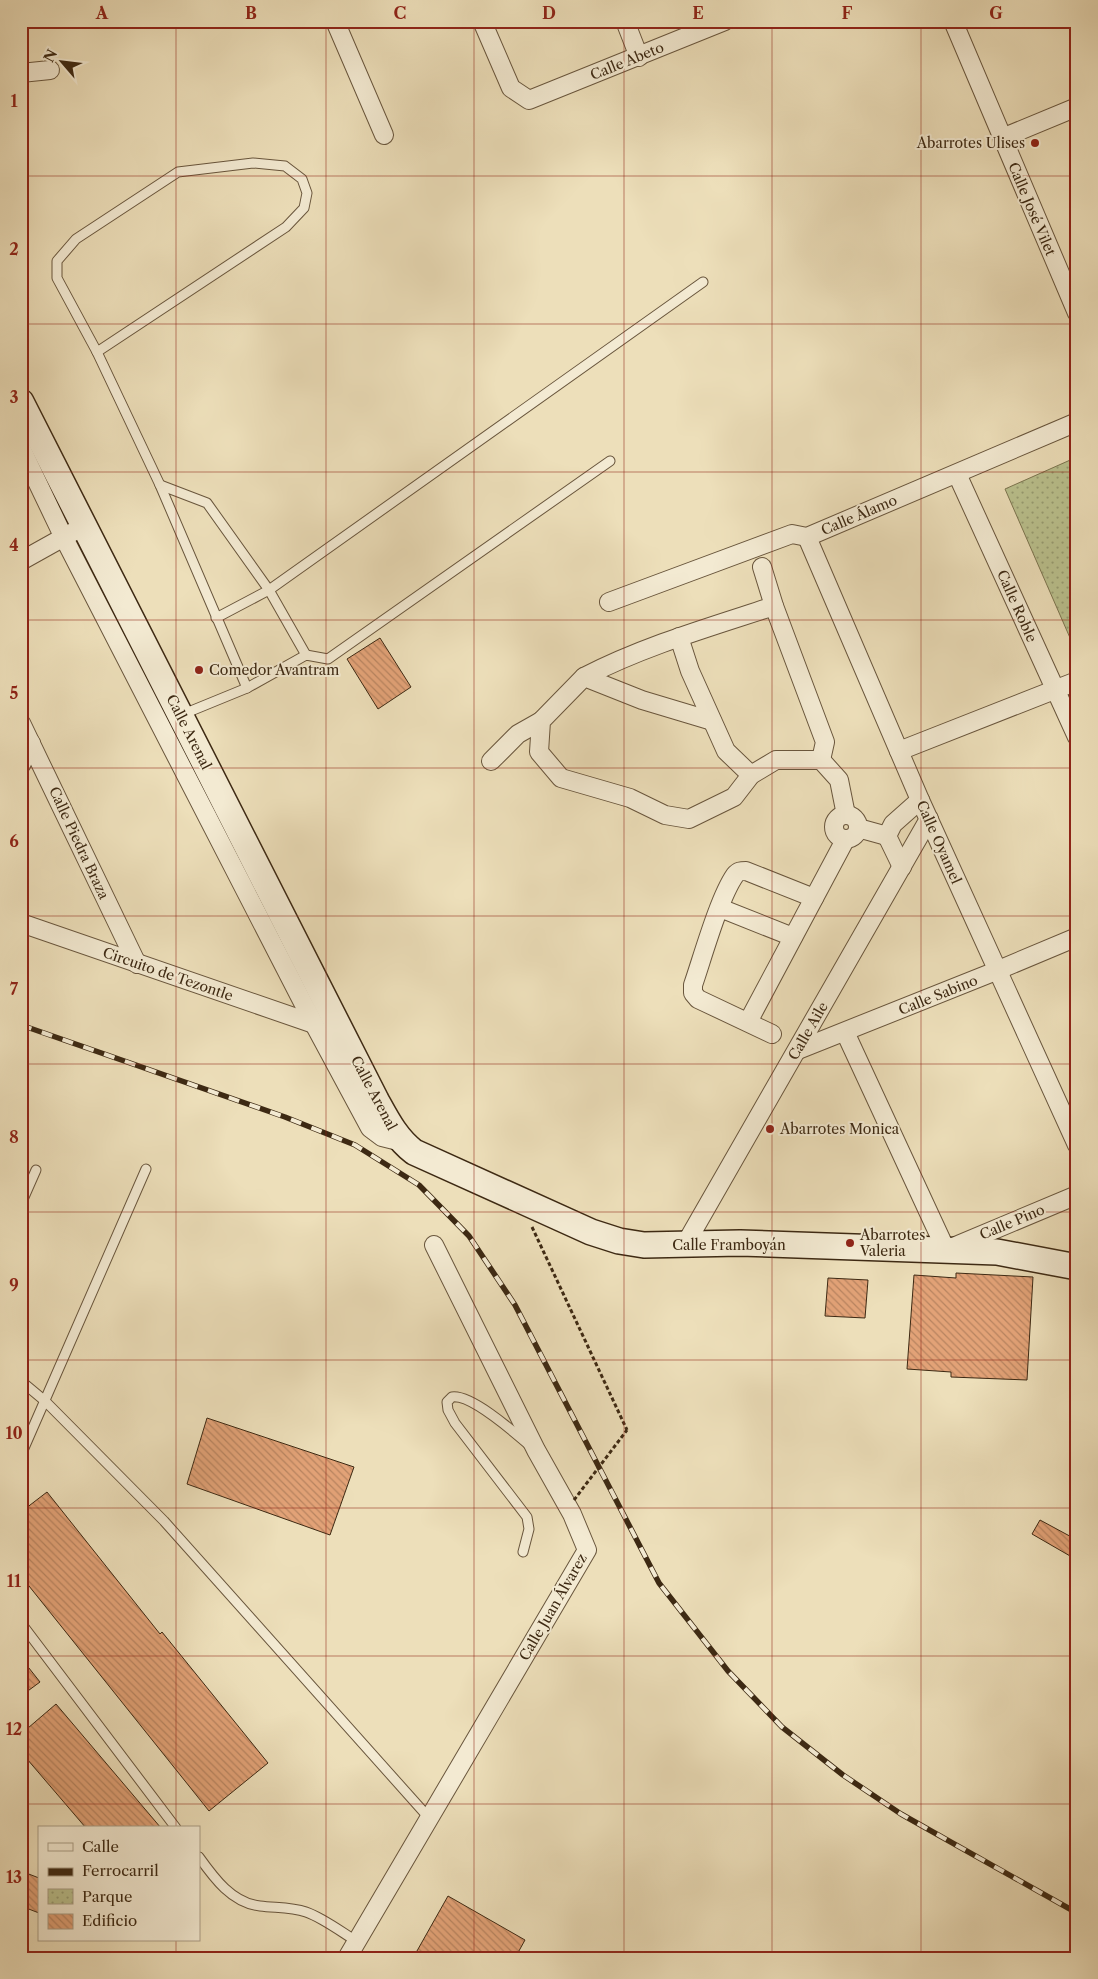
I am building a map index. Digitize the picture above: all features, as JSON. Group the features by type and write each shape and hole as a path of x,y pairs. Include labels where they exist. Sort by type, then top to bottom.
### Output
{"street":[{"path":"335,21 384,135"},
{"name":"Calle Abeto","path":"482,21 511,88 529,100 725,21"},
{"path":"624,21 639,57"},
{"name":"Calle José Vilet","path":"954,21 1077,313"},
{"path":"21,73 50,70"},
{"path":"1002,138 1077,107"},
{"name":"Calle Arenal","path":"21,402 376,1100 402,1142"},
{"name":"Calle Álamo","path":"609,602 792,534 807,537 1077,422"},
{"name":"Calle Arenal","path":"21,448 64,538 314,1024 370,1128 382,1137 402,1142"},
{"name":"Calle Roble","path":"957,474 1077,737"},
{"path":"21,561 85,525"},
{"name":"Calle Oyamel","path":"807,537 920,800 996,971 1077,1145"},
{"path":"762,567 774,606 825,742 821,760"},
{"path":"491,761 518,734 541,721 584,677 611,663 679,637 774,606"},
{"path":"679,637 690,671 726,751 751,775"},
{"path":"584,677 642,700 712,721"},
{"path":"899,750 1056,691 1077,681"},
{"path":"541,721 539,752 561,778 630,798 665,815 690,819 734,797 751,775 776,760 821,760 839,780 846,814 857,821 858,828 852,839 845,840 835,834 833,827 835,821 846,814"},
{"name":"Calle Piedra Braza","path":"21,723 137,964"},
{"path":"21,765 32,743"},
{"path":"887,836 893,824 920,800"},
{"name":"Calle Aile","path":"686,1244 929,818"},
{"path":"858,828 887,836 902,867"},
{"path":"748,1022 845,840"},
{"path":"772,1034 698,999 693,993 693,985 720,908 739,871 746,871 814,898"},
{"path":"720,908 793,937"},
{"name":"Circuito de Tezontle","path":"21,922 137,964 314,1024"},
{"name":"Calle Sabino","path":"798,1050 996,971 1077,936"},
{"path":"844,1032 946,1250"},
{"name":"Calle Framboyán","path":"402,1142 414,1152 430,1161 591,1232 619,1241 644,1245 686,1244 997,1252 1077,1267"},
{"name":"Calle Pino","path":"946,1250 1077,1195"},
{"name":"Calle Juan Álvarez","path":"347,1958 587,1550 572,1514 536,1450 434,1245"}],"lane":[{"path":"97,352 286,227 304,208 307,193 302,179 285,166 253,163 178,172 76,239 57,261 57,278 97,352 160,485 216,618 248,688"},
{"path":"216,618 270,590 703,282"},
{"path":"181,716 248,688 306,655 328,659 610,461"},
{"path":"160,485 207,503 270,590 306,655"},
{"path":"21,1456 146,1169"},
{"path":"21,1204 36,1170"},
{"path":"21,1381 45,1401 164,1520 430,1819"},
{"path":"523,1552 529,1529 527,1517 455,1423 448,1410 447,1402 452,1396 457,1396 486,1411 536,1450"},
{"path":"21,1623 174,1826"},
{"path":"200,1858 220,1886 239,1899 258,1906 289,1908 307,1912 356,1940"}],"path":[{"path":"535,1208 529,1222 627,1430 574,1500"}],"green space":[{"path":"1077,457 1077,646 1074,647 1005,489"}],"building":[{"path":"380,638 411,687 378,709 347,659"},
{"path":"956,1273 1033,1277 1027,1380 951,1377 951,1372 907,1369 914,1275 956,1278"},
{"path":"828,1278 868,1280 865,1318 825,1316"},
{"path":"207,1418 354,1467 330,1535 187,1484"},
{"path":"47,1492 160,1634 162,1632 268,1763 209,1811 21,1576 21,1512"},
{"path":"1040,1520 1077,1540 1077,1560 1032,1534"},
{"path":"21,1658 40,1682 21,1696"},
{"path":"56,1704 159,1826 84,1826 21,1752 21,1734"},
{"path":"21,1871 38,1878 38,1913 21,1906"},
{"path":"448,1896 525,1940 515,1958 413,1958"}],"railway":[{"path":"21,1025 285,1117 355,1145 419,1185 469,1236 515,1305 659,1583 728,1671 782,1727 843,1775 901,1814 1077,1913"}],"place":[{"name":"Abarrotes Ulises","path":"1035,143"},
{"name":"Comedor Avantram","path":"199,670"},
{"name":"Abarrotes Monica","path":"770,1129"},
{"name":"Abarrotes Valeria","path":"850,1243"}]}
